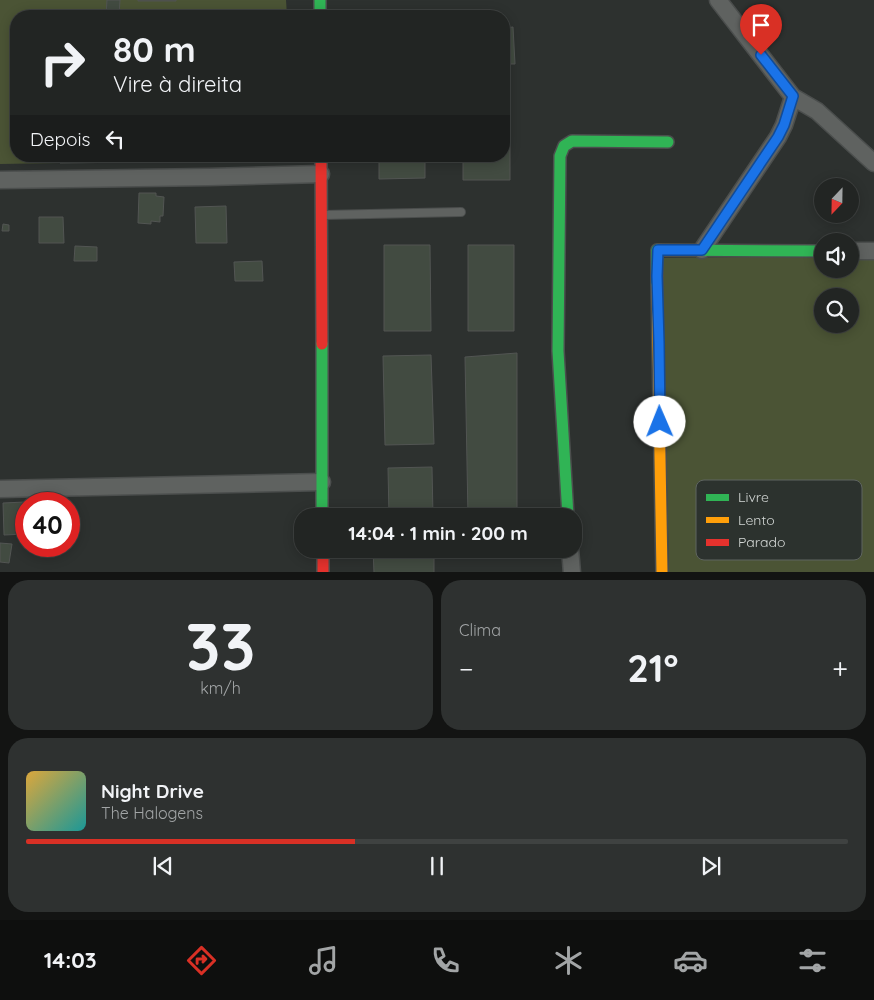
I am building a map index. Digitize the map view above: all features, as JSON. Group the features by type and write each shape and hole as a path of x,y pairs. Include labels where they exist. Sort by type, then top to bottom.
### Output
{"street":[{"path":"718,0 793,96 817,111 874,163"},
{"path":"702,250 778,137 784,125 793,96"},
{"path":"568,508 558,351 560,156 564,146 572,142 668,142"},
{"path":"321,162 322,508"},
{"path":"0,180 321,174"},
{"path":"662,572 658,250 814,251"},
{"path":"859,251 874,251"},
{"path":"0,489 322,482"},
{"path":"323,558 323,572"},
{"path":"571,558 572,572"}],"lane":[{"path":"320,215 461,212"}],"green space":[{"path":"0,0 286,0 287,10 10,10 10,162 60,163 0,164"},
{"path":"859,255 874,255 874,572 669,572 662,258 814,256 814,278 859,278"}],"building":[{"path":"107,0 120,0 119,10 106,10"},
{"path":"176,0 176,1 138,1"},
{"path":"510,27 513,27 515,64 510,64"},
{"path":"60,162 136,162 60,163"},
{"path":"379,162 425,162 425,178 379,179"},
{"path":"463,162 510,162 510,180 463,180"},
{"path":"139,193 156,193 156,196 164,197 163,216 160,216 160,222 151,221 151,224 138,223"},
{"path":"226,206 227,243 196,243 195,207"},
{"path":"39,217 63,217 64,243 39,243"},
{"path":"3,224 9,225 9,231 2,231"},
{"path":"384,245 430,245 431,331 384,331"},
{"path":"468,245 514,245 514,331 468,331"},
{"path":"75,246 97,247 97,261 74,261"},
{"path":"262,261 263,281 235,281 234,262"},
{"path":"517,353 517,508 468,508 465,357"},
{"path":"431,355 434,444 385,445 383,356"},
{"path":"432,467 433,508 389,508 388,468"},
{"path":"15,502 15,534 4,535 3,503"},
{"path":"0,543 12,544 9,563 0,562"},
{"path":"373,558 434,558 434,572 374,572"}],"traffic: fast":[{"path":"320,0 320,10"},
{"path":"568,508 558,351 560,156 564,146 572,141 668,142"},
{"path":"657,285 657,250 814,251"},
{"path":"322,344 322,508"}],"traffic: slow":[{"path":"657,285 662,572"}],"traffic: jam":[{"path":"321,162 322,344"},
{"path":"323,558 323,572"}],"route":[{"path":"660,422 658,250 702,250 778,137 784,125 793,96 761,55"}]}
